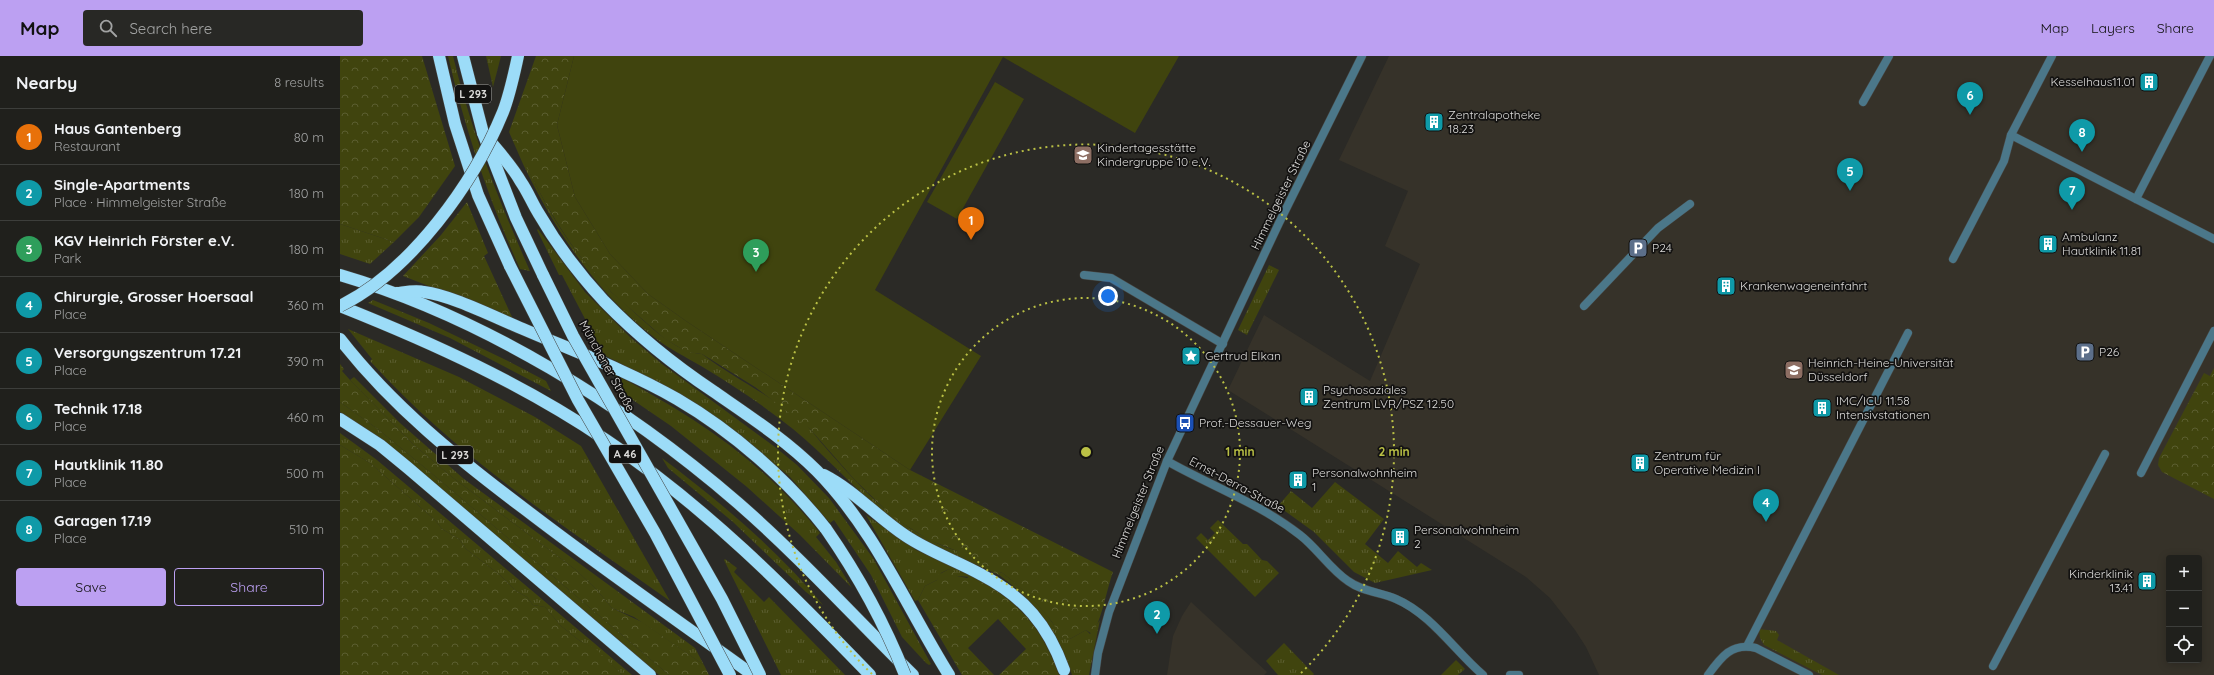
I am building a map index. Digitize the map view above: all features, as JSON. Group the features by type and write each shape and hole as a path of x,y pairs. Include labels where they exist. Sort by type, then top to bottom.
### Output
{"highway":[{"name":"L 293","path":"439,56 455,124 474,180 510,266 578,400 655,533 730,675"},
{"name":"Münchener Straße","path":"463,56 483,133 516,218 573,336 722,600 760,675"},
{"path":"340,306 378,281 403,259 430,230 457,194 482,153 503,111 518,56"},
{"path":"483,133 521,181 538,213 562,250 583,278 629,327 680,367 758,421 791,447 817,471 865,530 892,572 929,643 949,675"},
{"name":"A 46","path":"340,275 394,293 506,344 564,377 627,417 688,462 739,503 826,584 913,675"},
{"path":"394,293 424,292 471,307 622,372 677,399 713,424 766,465 806,503 826,529 866,589 890,637 905,675"},
{"name":"A 46","path":"340,306 413,335 489,371 554,407 607,440 670,487 722,530 793,597 870,675"},
{"name":"L 293","path":"340,339 360,365 413,418 463,462 558,535 753,675"},
{"path":"340,419 380,445 408,468 650,675"},
{"path":"817,471 848,488 888,523 914,542 1005,588 1030,610 1048,634 1064,670"}],"street":[{"name":"Himmelgeister Straße","path":"1095,675 1098,653 1109,612 1167,461 1279,223 1362,56"},
{"path":"1863,102 1889,56"},
{"path":"1953,259 2004,161 2011,135 2052,56"},
{"path":"2136,199 2210,56"},
{"path":"2011,135 2214,239"},
{"path":"1584,306 1658,228 1690,204"},
{"path":"1084,274 1111,278 1223,344"},
{"path":"2141,473 2214,330"},
{"path":"1747,646 1908,333"},
{"path":"1993,666 2105,454"},
{"name":"Ernst-Derra-Straße","path":"1167,461 1273,516 1300,535 1346,581 1371,593 1396,599 1413,610 1439,632 1483,675"},
{"path":"1708,675 1728,652 1739,647 1747,646 1756,648 1809,675"},
{"path":"1510,675 1520,675"}],"shaded area":[{"name":"Heinrich-Heine-Universität Düsseldorf","path":"1389,56 2214,56 2214,675 1599,675 1586,647 1575,630 1550,598 1526,577 1228,390 1264,315 1370,381 1420,264 1385,246 1408,191 1339,160"},
{"path":"1191,602 1267,672 1264,675 1167,675 1173,636 1182,616"}],"green space":[{"path":"340,56 422,56 455,166 419,217 394,242 340,224"},
{"path":"448,56 453,56 477,139 507,218 530,271 520,269 488,191 462,111"},
{"path":"486,56 501,56 493,87"},
{"path":"536,56 574,56 557,125 575,197 610,254 648,294 686,321 910,470 1113,572 1101,614 1092,634 1086,630 1068,640 1063,638 1047,615 1035,602 1001,572 999,575 957,556 957,551 929,540 893,517 854,479 810,429 755,387 702,354 687,352 665,339 611,292 570,242 543,198 525,164 523,164 509,132"},
{"path":"574,56 1179,56 1135,133 1003,57 875,290 981,356 910,470 686,321 648,294 610,254 575,197 557,125"},
{"path":"995,82 1024,99 957,219 927,202"},
{"path":"525,163 555,220 569,242 611,292 665,339 690,352 702,354 784,407 811,430 854,479 884,508 901,522 918,533 957,551 957,556 927,542 905,529 871,502 807,441 782,420 725,381 660,342 634,321 596,281 563,236 535,188 523,164"},
{"path":"467,202 488,253 484,256 513,319 403,276 441,235"},
{"path":"340,224 394,242 370,264 340,254"},
{"path":"538,229 585,292 630,337 662,364 775,447 797,465 829,498 873,558 931,664 929,665 926,663 902,637 871,575 834,520 830,523 790,477 746,440 718,419 645,376 604,355 562,275 559,275 537,230"},
{"path":"1269,265 1279,270 1247,335 1238,330"},
{"path":"373,300 429,323 508,361 546,381 551,391 450,338 368,303"},
{"path":"348,329 459,377 535,417 581,446 670,601 552,518 475,460 404,396 370,361 372,359"},
{"path":"340,364 344,369 342,371 350,380 414,445 452,477 576,570 596,589 612,608 642,622 704,665 709,675 669,675 441,481 379,430 340,402"},
{"path":"2214,368 2214,499 2162,472 2158,465 2159,458 2204,373 2210,376"},
{"path":"614,374 672,406 726,442 751,462 798,507 820,533 816,537 836,562 852,588 800,535 747,487 671,426 627,396"},
{"path":"354,377 400,423 464,479 695,648 704,665 634,617 612,608 596,589 576,570 452,477 414,445 350,380"},
{"path":"340,402 379,430 441,481 669,675 659,675 384,442 340,412"},
{"path":"340,433 377,460 632,675 622,675 596,650 580,641 561,626 545,607 533,605 527,597 516,591 500,575 466,549 459,539 442,529 435,520 370,463 340,445"},
{"path":"340,445 370,463 435,520 442,529 459,539 466,549 500,575 516,591 527,597 533,605 545,607 561,626 580,641 596,649 622,675 340,675"},
{"path":"662,458 705,491 767,545 823,605 806,592 733,522 668,468"},
{"path":"1335,482 1384,519 1365,544 1388,563 1398,551 1417,567 1421,563 1432,570 1375,583 1354,572 1314,532 1278,506 1291,491 1312,508"},
{"path":"866,515 916,550 971,575 971,577 957,576 949,569 941,573 937,580 925,586 918,600 915,601"},
{"path":"1218,520 1243,544 1247,544 1262,560 1267,561 1279,573 1255,597 1196,538 1201,533 1208,540 1215,533 1210,528"},
{"path":"725,559 737,568 734,572 764,602 769,597 845,675 781,675 724,560"},
{"path":"949,569 955,572 957,576 967,578 971,575 1002,594 1026,616 1044,642 1059,675 999,675 1026,649 998,619 968,648 994,675 962,675 918,600 925,586 937,580 938,575"},
{"path":"1001,572 1019,586 1035,602 1057,628 1063,638 1070,639 1086,630 1090,634 1100,620 1089,675 1072,675 1067,659 1053,631 1024,596 999,575"},
{"path":"1759,629 1776,631 1779,635 1777,640 1839,675 1822,675 1764,645 1760,638"},
{"path":"1284,643 1314,674 1313,675 1278,675 1266,661"},
{"path":"1456,660 1465,669 1458,675 1441,675"}],"place":[{"name":"Kesselhaus11.01","path":"2149,82"},
{"name":"Technik 17.18","path":"1970,115"},
{"name":"Zentralapotheke 18.23","path":"1434,122"},
{"name":"Garagen 17.19","path":"2082,152"},
{"name":"Kindertagesstätte Kindergruppe 10 e.V.","path":"1083,155"},
{"name":"Versorgungszentrum 17.21","path":"1850,191"},
{"name":"Hautklinik 11.80","path":"2072,210"},
{"name":"Haus Gantenberg","path":"971,240"},
{"name":"Ambulanz Hautklinik 11.81","path":"2048,244"},
{"name":"P24","path":"1638,248"},
{"name":"KGV Heinrich Förster e.V.","path":"756,272"},
{"name":"Krankenwageneinfahrt","path":"1726,286"},
{"name":"P26","path":"2085,352"},
{"name":"Gertrud Elkan","path":"1191,356"},
{"name":"Heinrich-Heine-Universität Düsseldorf","path":"1794,370"},
{"name":"Psychosoziales Zentrum LVR/PSZ 12.50","path":"1309,397"},
{"name":"IMC/ICU 11.58 Intensivstationen","path":"1822,408"},
{"name":"Prof.-Dessauer-Weg","path":"1185,423"},
{"name":"Zentrum für Operative Medizin I","path":"1640,463"},
{"name":"Personalwohnheim 1","path":"1298,480"},
{"name":"Chirurgie, Grosser Hoersaal","path":"1766,522"},
{"name":"Personalwohnheim 2","path":"1400,537"},
{"name":"Kinderklinik 13.41","path":"2147,581"},
{"name":"Single-Apartments","path":"1157,634"}]}
